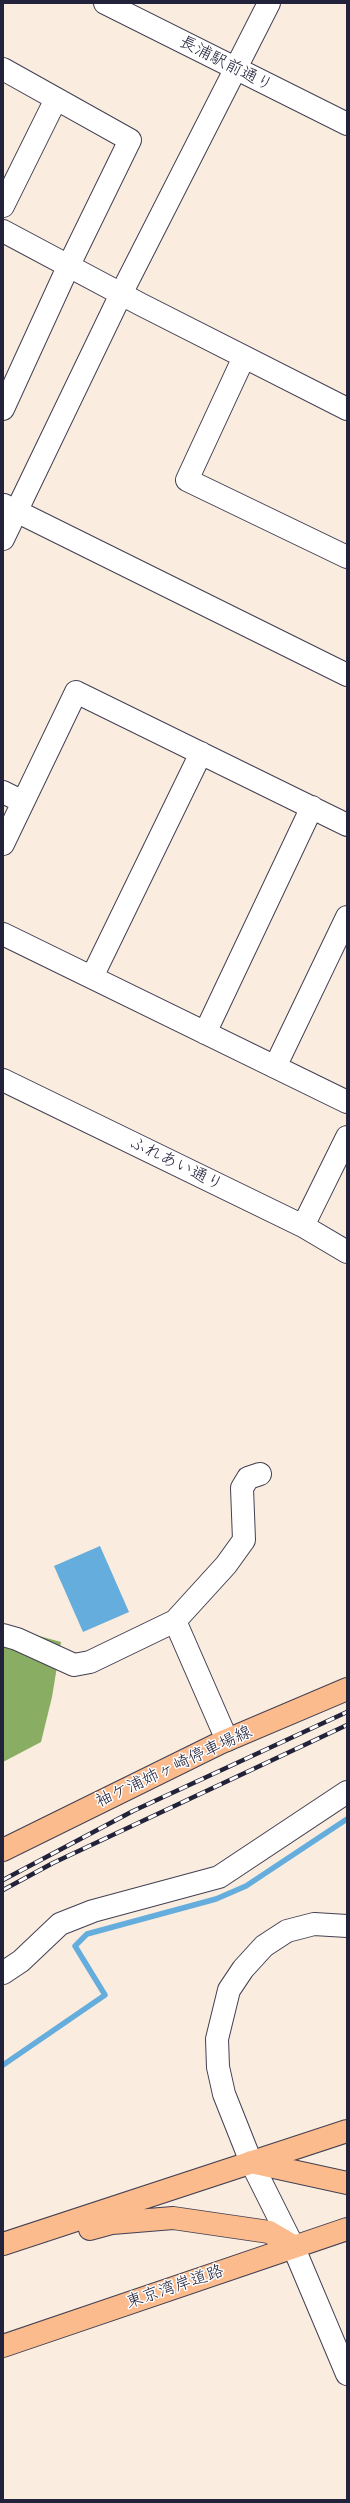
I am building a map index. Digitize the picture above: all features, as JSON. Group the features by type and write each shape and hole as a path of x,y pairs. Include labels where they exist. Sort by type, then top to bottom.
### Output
{"main road":[{"name":"袖ケ浦姉ヶ崎停車場線","path":"3,1850 227,1740 347,1689"},
{"path":"3,2245 347,2131"},
{"path":"251,2162 347,2183"},
{"path":"3,2245 38,2244 112,2223 173,2218 269,2232 293,2246"},
{"name":"東京湾岸道路","path":"3,2346 293,2246 347,2229"}],"street":[{"name":"長浦駅前通り","path":"105,3 347,124"},
{"path":"3,539 10,508 237,69 269,3"},
{"path":"3,68 130,140 68,267 3,409"},
{"path":"3,206 56,99"},
{"path":"3,231 68,267 347,409"},
{"path":"244,357 188,480 347,557"},
{"path":"10,508 347,675"},
{"path":"3,844 76,692 347,825"},
{"path":"92,977 202,753"},
{"path":"3,792 23,802"},
{"path":"204,1033 312,807"},
{"path":"275,1068 347,917"},
{"path":"3,934 347,1102"},
{"name":"ふれあい通り","path":"3,1080 303,1226 347,1252"},
{"path":"303,1226 347,1137"},
{"path":"3,1635 17,1639 74,1665 90,1662 175,1621 226,1565 244,1540 242,1488 248,1478 260,1474"},
{"path":"175,1621 227,1740"},
{"path":"3,1973 21,1961 60,1924 93,1911 219,1877 347,1792"},
{"path":"347,1926 314,1924 287,1931 264,1946 243,1969 229,1990 217,2039 218,2067 224,2094 251,2162 293,2246 347,2374"}],"green space":[{"path":"3,1626 61,1642 52,1697 41,1742 3,1762"}],"water":[{"path":"100,1546 129,1612 83,1632 54,1566"}],"waterway":[{"path":"3,2065 105,1995 75,1946 87,1934 216,1899 246,1886 347,1819"}],"railway":[{"path":"3,1880 133,1811 347,1712"},
{"path":"3,1890 53,1863 347,1725"}]}
